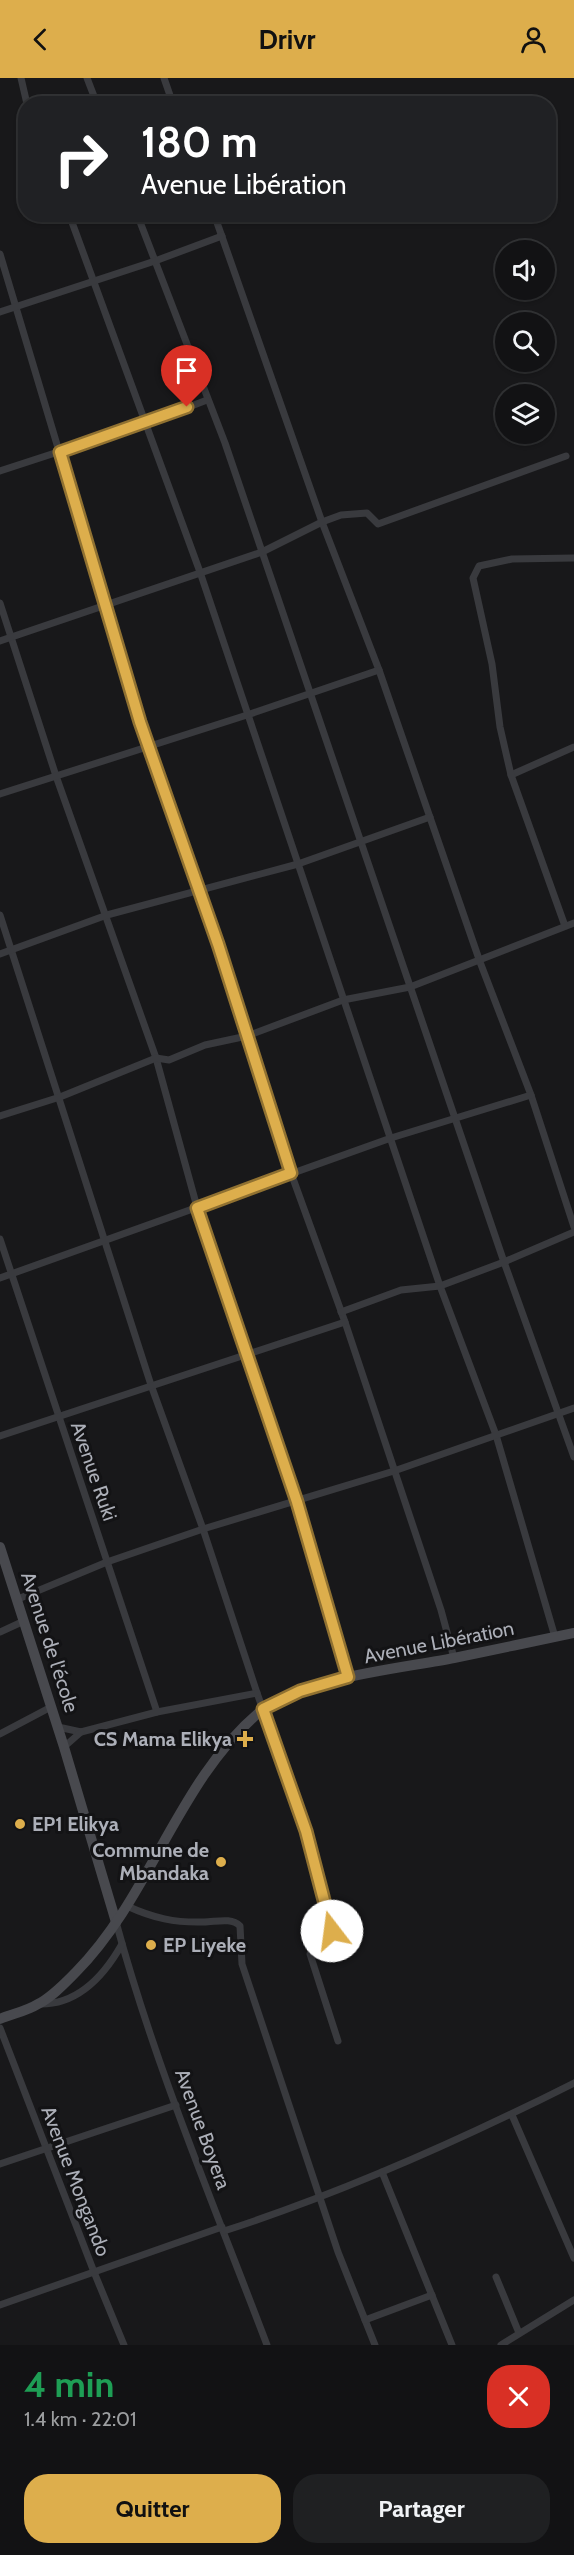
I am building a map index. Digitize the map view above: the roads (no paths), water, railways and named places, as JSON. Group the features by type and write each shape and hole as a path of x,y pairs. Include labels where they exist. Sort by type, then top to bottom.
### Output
{"street":[{"path":"21,78 25,96"},
{"path":"87,78 94,96"},
{"path":"164,78 170,96"},
{"path":"72,222 200,572 440,1286 496,1435 555,1637"},
{"path":"140,222 225,443 504,1262 574,1457"},
{"path":"217,222 322,522 379,670 480,962 531,1095 574,1230 504,1262 440,1286 402,1290 341,1312"},
{"path":"0,312 155,261 222,236"},
{"path":"0,254 148,746 199,889 291,1173 345,1322 441,1610 454,1658"},
{"path":"0,471 147,423 207,400"},
{"path":"0,641 262,552 342,514 367,513 378,524 566,456"},
{"path":"565,926 511,775 500,727 492,664 473,578 479,566 512,559 574,558"},
{"path":"0,603 56,776 156,1058 197,1208 297,1502 348,1677"},
{"path":"0,794 379,670"},
{"path":"511,775 574,747"},
{"path":"0,954 107,915 298,864 430,817"},
{"path":"0,915 106,1240 150,1385 203,1529 257,1693 306,1831 332,1931 329,1939 310,1954 338,2041"},
{"path":"0,1116 60,1097 156,1058 169,1060 205,1045 247,1036 343,1000 410,987 480,962 574,923"},
{"path":"0,1278 391,1138 531,1095"},
{"name":"Avenue Ruki","path":"0,1239 157,1712"},
{"path":"0,1436 345,1322"},
{"path":"18,1599 107,1562 203,1529 394,1471 574,1408"},
{"name":"Avenue de l'école","path":"0,1547 64,1747 116,1922"},
{"path":"0,1632 24,1622"},
{"name":"Avenue Libération","path":"0,2019 39,2004 64,1984 82,1965 127,1906 184,1806 233,1739 263,1709 300,1691 348,1677 574,1633"},
{"path":"58,1728 81,1732 157,1712 257,1693"},
{"path":"0,1734 51,1707"},
{"path":"64,1747 81,1732"},
{"path":"127,1906 160,1920 179,1922 226,1920 240,1926 242,1964 320,2198 375,2345"},
{"name":"Avenue Boyera","path":"116,1922 176,2105 267,2345"},
{"path":"39,2004 60,2003 86,1990 111,1963 122,1944"},
{"name":"Avenue Mongando","path":"0,2028 124,2345"},
{"path":"0,2305 320,2198 512,2115 574,2083"},
{"path":"0,2164 176,2105"},
{"path":"512,2115 574,2258"},
{"path":"382,2172 452,2345"},
{"path":"496,2277 519,2333"},
{"path":"365,2320 432,2295"},
{"path":"501,2345 574,2300"}],"place":[{"name":"CS Mama Elikya","path":"245,1739"},
{"name":"EP1 Elikya","path":"20,1824"},
{"name":"Commune de Mbandaka","path":"221,1862"},
{"name":"EP Liyeke","path":"151,1945"}]}
